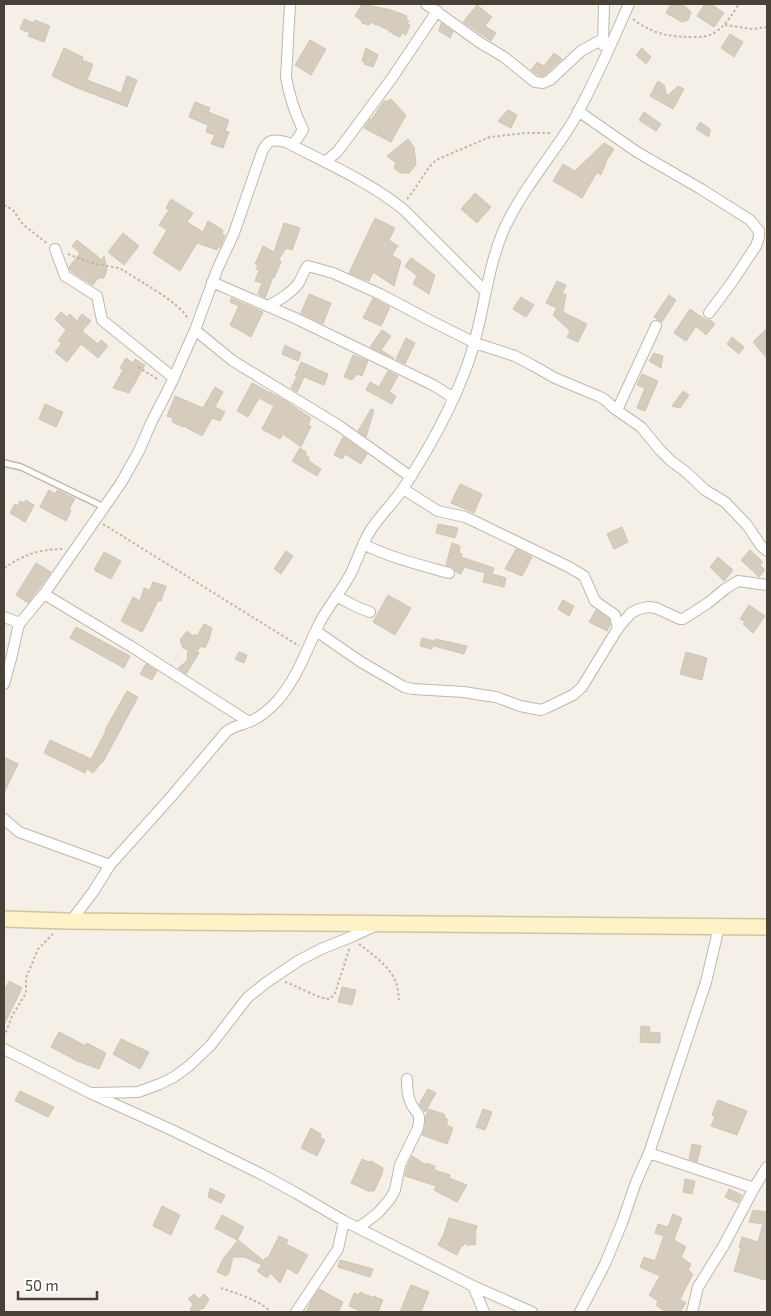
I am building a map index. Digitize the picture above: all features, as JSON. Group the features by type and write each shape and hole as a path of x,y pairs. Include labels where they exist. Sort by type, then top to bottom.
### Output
{"street":[{"path":"290,4 286,77 302,130 293,145"},
{"path":"426,4 478,42 504,57 535,82 550,80 581,52 603,39"},
{"path":"603,61 604,4"},
{"path":"68,921 93,892 110,866 172,797 226,732 264,714 279,700 295,677 316,631 352,572 363,544 379,517 403,489 432,442 454,398 475,343 492,265 505,228 527,188 564,134 592,86 628,7"},
{"path":"325,162 342,146 392,78 437,11"},
{"path":"578,111 637,152 750,220 758,230 759,237 756,246 709,313"},
{"path":"4,684 20,622 44,594 121,483 139,451 195,330 216,270 234,233 254,171 268,142 274,140 293,145 388,198 400,207 486,292"},
{"path":"55,249 65,276 97,296 102,320 172,382"},
{"path":"268,306 294,289 305,268 310,265 380,294 475,343 515,356 555,378 604,399 641,428 671,461 705,490 725,502 747,525 761,546 767,551"},
{"path":"212,282 295,318 392,364 454,398"},
{"path":"617,410 656,326"},
{"path":"195,330 233,361 338,426 411,476"},
{"path":"403,489 438,511 465,517 584,576 595,601 614,613 618,630"},
{"path":"363,544 395,558 449,573"},
{"path":"316,631 361,662 404,687 473,693 496,697 520,706 541,710 573,695 582,687 631,613 648,607 656,608 683,619 738,582 767,585"},
{"path":"44,594 249,722"},
{"path":"336,596 370,612"},
{"path":"4,617 20,622"},
{"path":"4,819 19,832 110,866"},
{"path":"4,919 767,927"},
{"path":"90,1093 138,1092 174,1077 210,1046 248,997 273,978 321,948 352,938 381,923"},
{"path":"580,1312 605,1264 649,1153 706,982 719,926"},
{"path":"4,1049 90,1093 174,1130 261,1174 344,1221 472,1286 532,1312"},
{"path":"358,1228 378,1213 390,1199 395,1190 400,1165 420,1122 419,1114 410,1103 407,1079"},
{"path":"649,1153 754,1188"},
{"path":"692,1312 698,1287 724,1245 767,1167"},
{"path":"296,1312 338,1248 344,1221"},
{"path":"472,1286 484,1312"}],"lane":[{"path":"4,463 21,467 104,507"}],"path":[{"path":"628,7 634,20 664,36 707,37 725,25 739,4"},
{"path":"725,25 752,29 767,27"},
{"path":"400,207 414,190 428,167 436,160 490,137 526,132 564,134"},
{"path":"4,205 13,210 26,227 55,249 91,263 123,270 184,311 195,330"},
{"path":"138,367 172,382"},
{"path":"95,520 307,651"},
{"path":"4,568 29,554 44,550 75,549"},
{"path":"4,1037 12,1016 26,993 26,978 38,949 68,921"},
{"path":"273,978 296,986 320,998 330,999 335,993 352,938 380,961 394,978 398,987 399,1000"},
{"path":"221,1288 259,1303 270,1312"}],"building":[{"path":"362,4 391,10 407,16 406,19 409,21 407,24 410,25 406,35 402,33 400,37 370,22 369,25 362,23 355,16"},
{"path":"671,4 680,4 686,7 691,12 688,20 682,22 666,13"},
{"path":"705,4 711,4 724,13 714,27 697,16"},
{"path":"477,5 492,17 485,26 496,33 491,41 463,22"},
{"path":"24,19 33,23 35,20 50,26 44,42 28,36 30,33 20,29"},
{"path":"441,23 453,32 450,38 439,31"},
{"path":"730,34 743,42 734,57 721,48"},
{"path":"310,40 326,49 311,75 295,65"},
{"path":"64,48 83,57 82,60 93,64 87,80 121,93 127,76 137,80 127,107 52,76"},
{"path":"366,48 378,55 373,67 364,64 365,62 362,61"},
{"path":"642,48 651,57 646,64 636,55"},
{"path":"554,53 562,59 546,74 538,75 531,70 537,62 544,66"},
{"path":"658,81 664,85 667,96 678,86 684,89 673,109 650,96"},
{"path":"391,99 406,115 391,142 364,128 384,101"},
{"path":"195,102 210,108 208,112 229,120 225,131 229,132 223,148 211,144 215,135 206,132 208,125 189,117"},
{"path":"508,110 517,115 511,128 498,121"},
{"path":"644,112 661,124 656,131 639,120"},
{"path":"700,122 710,129 709,137 696,129"},
{"path":"408,139 414,147 416,165 409,173 400,173 394,168 396,163 387,156"},
{"path":"604,143 614,149 608,157 601,175 597,172 582,198 553,181 563,164 575,171"},
{"path":"475,193 491,207 477,223 461,209"},
{"path":"171,199 193,213 187,222 203,232 208,221 223,230 222,234 225,235 217,250 197,243 180,271 153,253 167,230 159,225 169,210 166,208"},
{"path":"375,218 395,228 389,240 398,246 392,255 401,261 394,286 373,272 369,281 349,273"},
{"path":"284,223 300,228 292,250 286,248 279,259 281,262 265,298 258,294 262,283 255,281 259,270 256,269 258,265 255,264 263,246 274,252"},
{"path":"123,233 139,246 124,265 108,252"},
{"path":"77,240 102,260 104,256 107,270 104,278 98,278 93,285 70,270 69,267 80,253 72,246"},
{"path":"411,258 435,275 429,294 413,284 417,276 405,266"},
{"path":"557,281 566,285 560,298 563,294 566,294 563,312 587,324 578,342 567,337 570,331 553,315 557,308 546,303"},
{"path":"309,294 331,303 323,324 301,313"},
{"path":"669,295 676,300 662,322 654,317"},
{"path":"521,297 534,305 526,317 513,309"},
{"path":"231,298 263,312 251,337 230,325 239,306 230,302"},
{"path":"373,298 390,307 381,326 363,318"},
{"path":"690,309 715,324 706,335 696,326 686,341 674,333"},
{"path":"61,312 67,317 70,314 77,321 82,314 91,321 82,331 98,344 101,340 108,346 98,358 81,344 67,362 55,352 62,343 58,341 66,330 55,319"},
{"path":"767,328 767,358 753,342"},
{"path":"382,330 391,336 381,350 394,358 370,347"},
{"path":"732,337 744,347 739,354 727,344"},
{"path":"406,338 415,343 405,364 396,359"},
{"path":"285,345 301,353 298,361 282,354"},
{"path":"654,353 663,356 661,368 649,361"},
{"path":"353,355 368,361 362,376 357,374 352,380 344,377"},
{"path":"126,358 133,363 135,359 145,365 129,393 113,388 123,370 120,368"},
{"path":"301,362 328,374 324,385 304,377 297,392 291,388 297,377 295,376"},
{"path":"388,371 398,376 389,392 396,396 392,404 366,390 370,382 379,387"},
{"path":"642,374 658,381 645,411 637,408 645,388 637,385"},
{"path":"252,383 284,400 311,418 308,425 311,426 301,447 283,434 280,439 262,429 274,406 259,398 248,417 237,411"},
{"path":"215,387 223,392 215,407 225,412 220,421 212,418 202,436 172,422 173,418 167,416 175,396 203,408"},
{"path":"683,391 689,395 680,408 672,406"},
{"path":"45,404 63,412 56,427 39,419"},
{"path":"371,409 374,410 366,437 358,431"},
{"path":"343,437 367,454 361,464 345,454 342,459 334,455"},
{"path":"300,448 306,452 309,461 321,469 317,476 292,461"},
{"path":"460,484 482,494 474,513 451,503"},
{"path":"49,490 55,494 57,490 75,499 69,509 71,510 66,521 40,507"},
{"path":"26,500 34,505 25,522 10,513 15,504 18,506 20,501 24,503"},
{"path":"438,524 458,528 455,538 436,533"},
{"path":"622,527 628,542 614,549 607,534"},
{"path":"452,543 460,546 459,553 462,554 461,557 494,568 492,574 506,578 504,587 483,582 485,573 464,567 461,574 456,572 454,568 446,565"},
{"path":"516,549 532,557 522,576 505,569"},
{"path":"750,550 763,562 760,565 765,570 759,577 741,560"},
{"path":"286,551 293,556 281,574 274,569"},
{"path":"104,552 121,561 111,579 94,570"},
{"path":"718,557 733,570 724,581 710,567"},
{"path":"36,563 51,572 28,603 16,595"},
{"path":"153,582 166,586 161,601 158,601 142,632 121,621 133,597 140,601 144,588 150,590"},
{"path":"388,595 411,608 395,635 373,622"},
{"path":"563,600 574,606 569,616 558,609"},
{"path":"749,605 765,616 753,633 743,624 745,622 740,619"},
{"path":"596,610 609,619 610,625 607,631 589,622"},
{"path":"204,624 212,628 209,639 205,648 201,646 195,654 199,653 186,674 178,668 187,661 188,650 183,648 180,640 187,631 193,636 195,634 197,636"},
{"path":"76,627 130,656 124,668 70,638"},
{"path":"422,638 434,641 432,649 420,646"},
{"path":"435,639 467,646 464,654 434,646"},
{"path":"239,652 247,655 244,663 235,659"},
{"path":"686,652 707,658 702,680 680,674"},
{"path":"146,664 157,671 152,680 140,674"},
{"path":"127,691 138,697 103,762 93,773 87,768 85,773 44,753 50,740 91,759"},
{"path":"4,757 18,764 4,793"},
{"path":"9,981 22,988 4,1025 4,991"},
{"path":"342,987 356,990 352,1005 338,1002"},
{"path":"641,1026 650,1027 649,1032 660,1033 660,1043 640,1042"},
{"path":"59,1032 86,1046 87,1043 106,1053 99,1069 77,1061 51,1047"},
{"path":"121,1039 149,1052 140,1069 113,1054"},
{"path":"428,1089 436,1093 425,1112 419,1104"},
{"path":"20,1091 54,1107 48,1117 15,1101"},
{"path":"718,1100 747,1111 737,1135 711,1126 715,1116 712,1115"},
{"path":"428,1109 444,1114 447,1119 447,1125 453,1128 447,1144 422,1135 425,1129"},
{"path":"483,1109 492,1112 485,1130 476,1127"},
{"path":"311,1128 321,1134 320,1137 325,1140 317,1156 301,1148"},
{"path":"692,1144 701,1146 697,1162 689,1159"},
{"path":"412,1156 426,1165 426,1163 435,1166 434,1170 450,1175 449,1178 467,1185 457,1202 434,1190 436,1186 405,1176"},
{"path":"362,1159 368,1162 371,1161 383,1168 374,1191 368,1191 351,1183"},
{"path":"685,1179 695,1181 692,1194 683,1192"},
{"path":"210,1188 225,1195 221,1203 208,1197"},
{"path":"729,1189 742,1195 738,1203 725,1197"},
{"path":"162,1206 180,1215 171,1235 153,1226"},
{"path":"753,1210 767,1212 767,1270 765,1280 734,1271 741,1248 739,1247 742,1237 758,1242 763,1224 749,1222"},
{"path":"673,1214 682,1218 674,1240 686,1247 681,1257 691,1264 688,1270 693,1274 680,1299 686,1303 680,1312 666,1312 656,1305 658,1301 649,1295 660,1276 640,1267 644,1257 655,1261 664,1236 655,1233 658,1224 668,1227"},
{"path":"222,1215 244,1227 237,1240 215,1228"},
{"path":"449,1218 477,1226 475,1245 470,1244 469,1246 465,1243 457,1255 438,1245"},
{"path":"279,1236 288,1240 286,1244 308,1255 297,1274 287,1268 280,1283 270,1273 267,1278 257,1271 262,1265 244,1257 233,1257 229,1273 226,1276 217,1272 223,1259 238,1240 264,1261 266,1257 268,1258"},
{"path":"340,1260 373,1269 370,1277 338,1267"},
{"path":"411,1285 429,1292 421,1312 400,1312"},
{"path":"319,1289 343,1302 338,1312 306,1312"},
{"path":"360,1292 383,1300 378,1312 362,1312 349,1306 354,1293 359,1295"},
{"path":"194,1294 199,1299 204,1294 209,1299 204,1308 198,1312 190,1310 193,1304 188,1299"}]}
